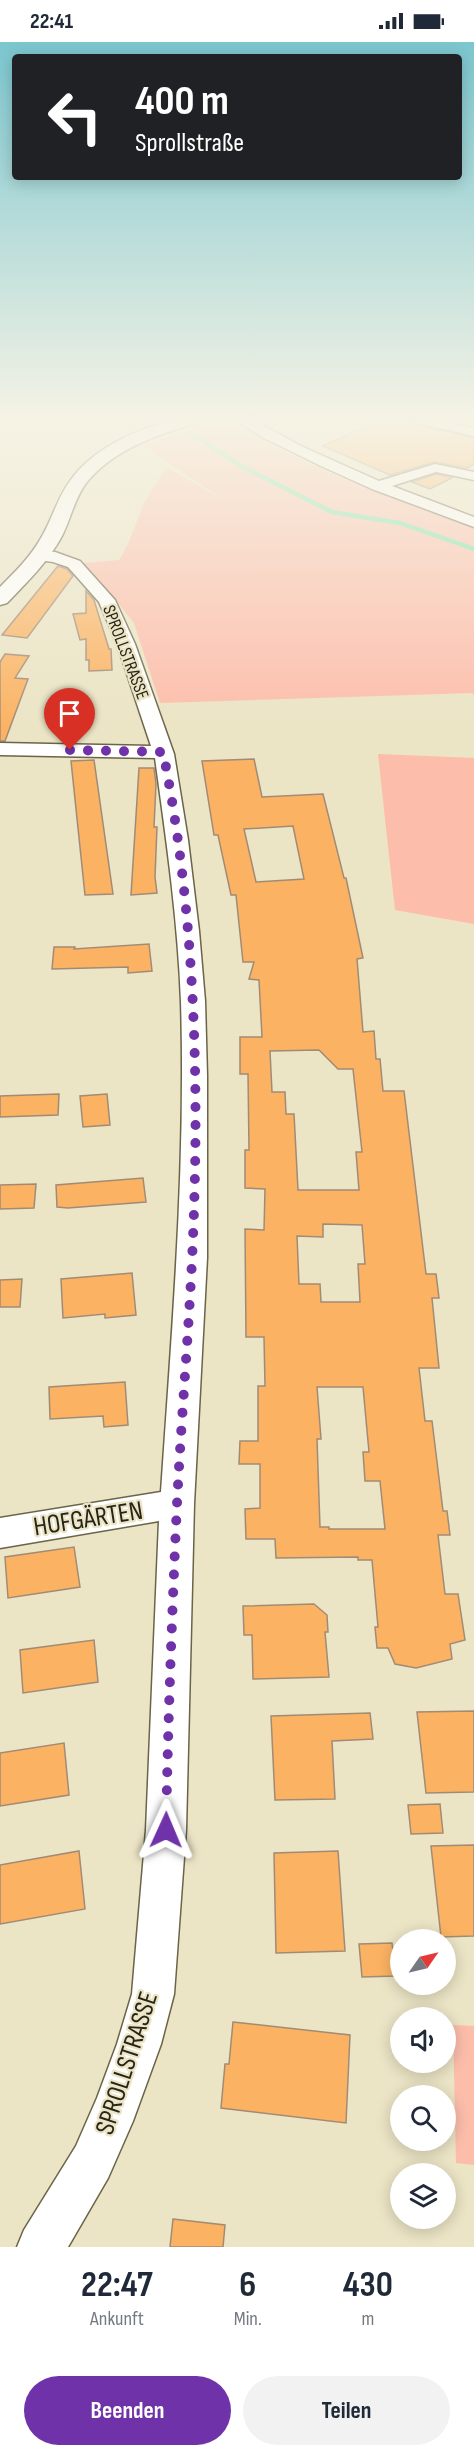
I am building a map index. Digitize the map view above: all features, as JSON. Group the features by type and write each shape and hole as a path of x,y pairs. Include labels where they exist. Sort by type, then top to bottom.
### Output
{"street":[{"path":"0,599 38,556 52,537 59,522"},
{"name":"SPROLLSTRASSE","path":"38,556 55,557 74,564 107,600 126,644 163,752 180,859 193,1000 192,1257 177,1504 166,1830 153,1994 139,2044 117,2105 92,2162 41,2247"},
{"path":"0,749 163,752"},
{"name":"HOFGÄRTEN","path":"0,1533 177,1504"}],"shaded area":[{"path":"137,522 458,522 474,528 474,695 472,693 160,703 134,623 111,594 100,591 74,564 119,560"},
{"path":"378,754 474,758 474,924 395,910"},
{"path":"456,2025 474,2026 474,2165 456,2163"}],"building":[{"path":"58,566 67,569 73,576 27,638 2,635"},
{"path":"86,591 94,600 109,649 111,649 112,670 89,671 89,660 86,660 86,639 80,640 73,614 86,613"},
{"path":"5,654 29,656 15,678 28,679 5,741 0,741 0,662"},
{"path":"254,759 262,797 323,794 344,878 346,878 363,958 357,959 363,1032 374,1031 376,1059 380,1059 383,1091 404,1091 426,1274 436,1274 439,1298 432,1298 439,1368 419,1368 425,1421 432,1421 443,1511 447,1511 450,1535 438,1535 445,1594 458,1594 465,1640 450,1644 452,1659 416,1668 395,1664 388,1648 377,1648 375,1627 378,1627 372,1560 358,1560 358,1557 276,1558 275,1539 246,1539 245,1509 260,1508 260,1464 239,1464 240,1441 258,1441 258,1386 265,1386 264,1337 246,1337 245,1229 264,1230 265,1189 245,1188 245,1150 249,1150 248,1074 240,1074 240,1037 262,1037 259,980 249,979 254,962 243,962 236,895 231,895 218,835 214,835 202,761","holes":["293,826 304,879 256,882 244,829","319,1050 338,1069 353,1069 362,1152 356,1152 359,1190 298,1190 294,1114 286,1114 285,1092 272,1092 270,1051","323,1224 362,1225 365,1264 358,1264 360,1302 321,1302 320,1284 299,1284 297,1236 323,1237","317,1387 363,1387 369,1452 363,1452 365,1481 380,1481 385,1529 320,1527 317,1439 321,1439"]},
{"path":"94,760 113,894 85,895 71,761"},
{"path":"139,768 154,768 157,893 131,895"},
{"path":"149,944 152,971 128,973 128,967 52,969 54,947 75,947 74,949"},
{"path":"59,1094 58,1115 0,1117 0,1096"},
{"path":"107,1094 110,1125 83,1127 80,1096"},
{"path":"143,1178 146,1202 57,1207 56,1185"},
{"path":"36,1184 34,1208 0,1209 0,1185"},
{"path":"132,1273 136,1315 105,1318 105,1314 63,1318 61,1279"},
{"path":"22,1279 20,1307 0,1307 0,1280"},
{"path":"125,1382 128,1425 104,1427 103,1416 50,1419 49,1387"},
{"path":"74,1547 80,1587 8,1598 5,1557"},
{"path":"314,1604 327,1615 328,1632 325,1632 329,1677 253,1679 252,1635 244,1635 243,1606"},
{"path":"94,1640 98,1682 23,1693 20,1650"},
{"path":"474,1711 474,1792 426,1793 417,1712"},
{"path":"370,1713 373,1739 332,1741 335,1799 275,1800 271,1716"},
{"path":"64,1743 69,1795 0,1806 0,1753"},
{"path":"440,1804 443,1833 411,1834 408,1805"},
{"path":"474,1845 474,1936 456,1937 456,1929 440,1929 431,1846"},
{"path":"79,1851 85,1909 0,1924 0,1865"},
{"path":"338,1851 345,1951 276,1953 274,1853"},
{"path":"390,1943 390,1976 362,1977 359,1944"},
{"path":"233,2022 350,2035 346,2123 221,2108 225,2064 229,2064"},
{"path":"173,2219 225,2225 223,2247 170,2247"}],"waterway":[{"path":"393,522 474,549"}],"route":[{"path":"70,750 163,752 181,868 187,931 193,1000 192,1257 177,1504 166,1830"}]}
